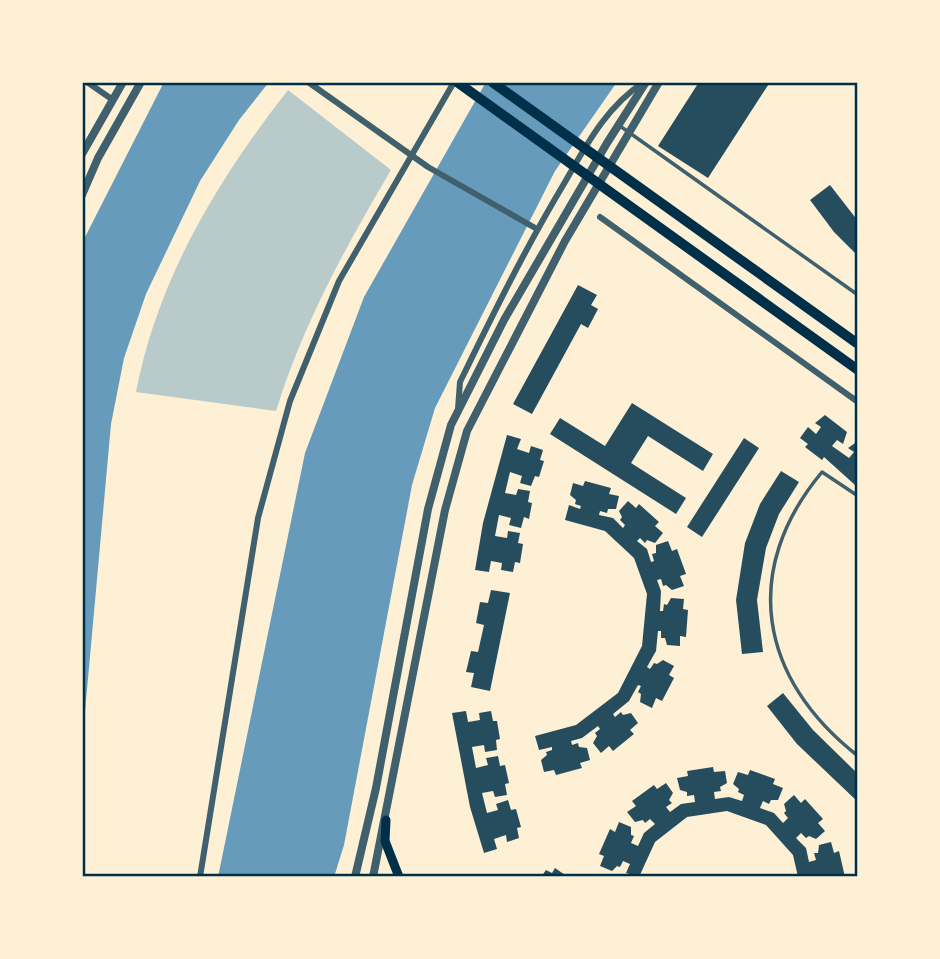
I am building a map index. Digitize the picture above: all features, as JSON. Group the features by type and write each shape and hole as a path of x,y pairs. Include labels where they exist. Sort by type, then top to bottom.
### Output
{"highway":[{"path":"456,82 858,370"},
{"path":"492,82 858,344"}],"main road":[{"path":"386,820 385,841 399,877"}],"street":[{"path":"87,82 113,100"},
{"path":"82,154 123,82"},
{"path":"82,195 98,158 141,82"},
{"path":"309,82 428,167 537,229"},
{"path":"200,877 258,518 280,432 313,340 339,281 456,82"},
{"path":"355,877 376,788 428,509 437,469 458,411 503,320 645,82"},
{"path":"458,411 460,382 537,229 600,122 625,95 645,82"},
{"path":"373,877 445,510 467,431 565,241 659,82"},
{"path":"600,217 858,402"}],"lane":[{"path":"618,125 858,295"},
{"path":"858,496 822,472 805,492 792,514 778,549 770,613 774,639 793,687 826,728 858,756"}],"shaded area":[{"path":"288,90 391,170 326,287 299,348 276,411 136,392 159,310 194,232 237,160"}],"water":[{"path":"164,82 269,82 239,120 200,181 146,294 124,358 111,424 82,745 82,243"},
{"path":"486,82 617,82 555,171 435,408 412,485 344,845 334,877 218,877 305,453 364,297"}],"building":[{"path":"699,82 770,82 708,178 658,146"},
{"path":"830,185 858,221 858,256 834,232 810,200"},
{"path":"578,285 597,295 591,305 598,309 588,328 581,324 532,414 513,404"},
{"path":"632,403 713,454 703,471 648,436 631,463 686,498 676,514 550,434 560,418 605,446"},
{"path":"825,415 847,432 843,444 837,440 832,446 849,458 854,452 848,448 858,441 858,481 855,485 824,457 822,460 805,447 808,444 800,438 808,427 816,434 821,427 815,423"},
{"path":"507,435 521,439 517,449 529,453 531,446 543,450 540,460 544,461 539,477 535,476 531,486 520,483 522,476 510,472 505,493 516,495 518,489 530,491 528,502 532,503 529,519 524,517 521,528 509,525 511,518 499,515 495,536 507,538 508,531 520,533 518,543 523,544 520,563 515,562 513,572 501,570 502,563 491,561 489,572 475,570 483,523"},
{"path":"744,438 759,448 702,537 687,527"},
{"path":"781,471 799,482 779,514 766,548 757,600 763,652 742,654 736,600 745,543 760,504"},
{"path":"585,481 611,488 609,494 619,496 616,509 608,509 607,513 600,511 599,515 613,518 623,528 625,525 620,520 622,517 619,511 628,501 636,508 639,504 659,522 655,526 663,533 655,543 647,540 645,543 640,538 637,541 647,549 651,562 654,561 652,554 656,553 656,545 668,541 672,551 677,549 686,574 680,576 684,586 672,590 666,585 663,586 661,579 657,580 661,591 660,611 663,611 664,604 667,605 671,598 684,599 683,609 688,610 686,637 680,636 680,646 667,645 665,638 661,638 661,631 658,631 656,651 647,667 650,669 654,663 663,660 674,666 669,675 674,678 662,701 656,698 652,708 640,702 641,694 638,692 641,686 638,685 629,701 613,714 615,717 621,712 623,715 631,713 638,723 630,730 634,734 613,751 609,746 601,753 593,743 597,736 595,733 600,729 598,726 582,738 571,741 572,745 578,743 579,747 587,748 590,760 580,763 582,768 556,775 554,770 544,772 541,760 552,747 539,750 535,736 576,725 618,693 642,646 647,594 634,558 605,531 565,520 569,505 580,509 581,506 575,504 576,500 570,495 573,483 583,486"},
{"path":"491,590 510,593 490,691 471,687 474,673 466,672 471,651 478,652 484,625 476,623 480,602 488,603"},
{"path":"783,693 813,730 858,774 858,802 797,744 767,706"},
{"path":"466,711 468,722 480,720 479,713 491,711 493,721 497,721 500,739 496,740 497,750 485,752 484,745 472,747 476,768 488,765 486,758 498,756 500,766 505,765 509,783 505,784 507,795 495,797 493,791 482,793 487,813 498,810 496,804 508,800 511,810 516,809 521,827 517,828 519,838 507,842 506,835 494,839 497,849 484,853 470,807 452,713"},
{"path":"713,767 714,772 725,771 727,783 720,787 721,791 714,792 715,799 729,797 742,801 744,795 738,792 739,789 733,784 738,772 748,775 750,770 775,779 773,784 783,788 778,800 771,800 769,804 763,801 760,808 774,813 783,823 788,818 784,813 784,804 794,795 801,803 805,799 823,819 818,823 825,831 816,839 809,836 806,838 801,833 796,838 806,848 809,862 816,860 814,853 818,853 819,845 831,842 834,853 839,851 845,877 798,877 793,855 766,825 727,811 687,817 655,842 639,877 626,873 630,864 623,861 620,867 617,866 612,871 600,866 604,856 599,854 610,829 615,832 619,822 631,827 631,835 634,836 631,843 638,846 644,833 655,824 650,819 645,823 643,820 635,822 627,812 636,806 632,801 654,785 657,789 666,783 673,793 669,800 672,803 666,807 670,812 681,804 695,802 694,795 687,796 687,792 680,790 677,778 688,776 687,771"},
{"path":"555,868 568,877 541,877 546,870 552,873"}]}
